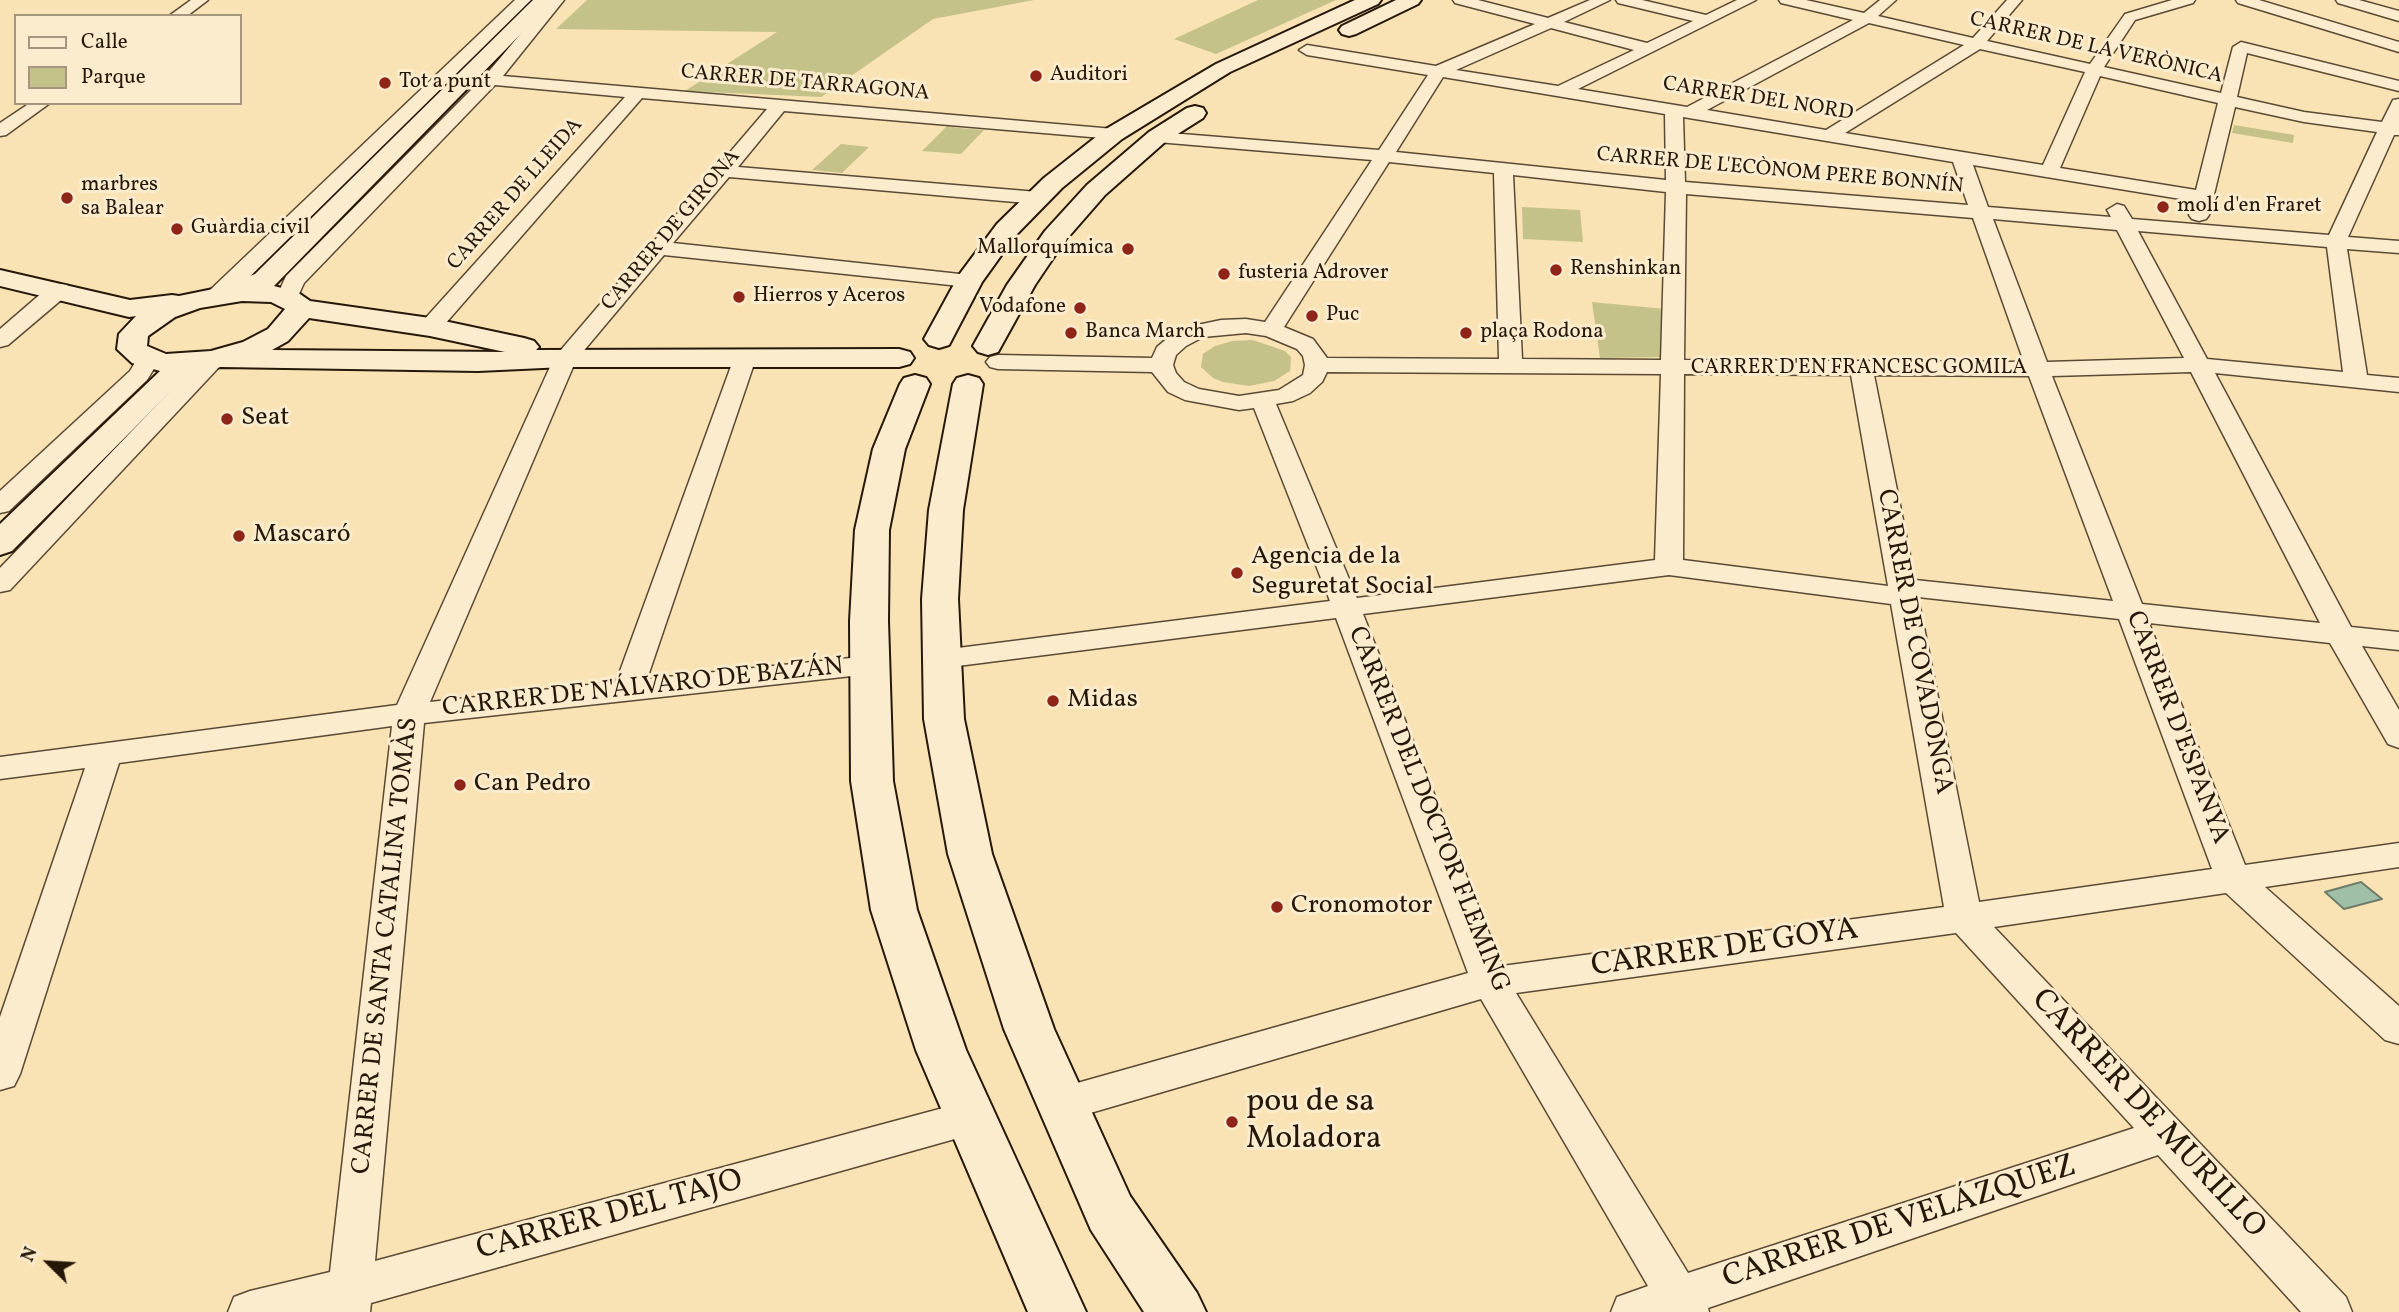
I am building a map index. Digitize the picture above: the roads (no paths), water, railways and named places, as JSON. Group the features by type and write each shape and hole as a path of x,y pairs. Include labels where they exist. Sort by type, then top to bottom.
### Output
{"main road":[{"path":"0,544 159,368 210,360 253,348 278,335 281,295 544,0"},
{"path":"939,340 969,281 1006,230 1038,198 1114,134 1223,68 1371,0"},
{"path":"1239,86 1411,0"},
{"path":"1177,1312 1111,1213 1029,1029 970,855 944,719 940,599 946,510 985,364 1021,285 1054,237 1096,190 1157,137 1218,99"},
{"path":"0,278 59,290 136,316 215,297 281,295 502,341 565,358"},
{"path":"136,316 132,349 159,368"},
{"path":"985,364 958,338 915,346 907,371 872,530 869,621 872,781 894,910 945,1062 1057,1312"},
{"path":"478,362 499,353 502,341"},
{"path":"210,360 478,362 565,358 745,358 907,371 940,387 985,364"}],"street":[{"path":"179,14 201,0"},
{"path":"215,297 524,0"},
{"path":"281,295 491,80 557,0"},
{"path":"1460,0 1650,49"},
{"path":"1271,330 1439,71 1603,0"},
{"path":"1623,0 1708,20"},
{"path":"1561,91 1749,0"},
{"name":"CARRER DE LA VERÒNICA","path":"1786,0 2227,101 2304,117 2393,129"},
{"path":"1669,567 1676,187 1682,111 1867,18 1889,0"},
{"path":"1830,135 1976,44 2015,0"},
{"path":"2049,172 2094,70 2130,17 2188,0"},
{"path":"2243,0 2399,47"},
{"path":"2343,0 2399,16"},
{"path":"2372,8 2399,7"},
{"path":"2197,230 2202,197 2241,47 2399,86"},
{"name":"CARRER DEL NORD","path":"1307,50 2202,197"},
{"name":"CARRER DE TARRAGONA","path":"491,80 1114,134"},
{"name":"CARRER DE LLEIDA","path":"430,327 637,93"},
{"name":"CARRER DE GIRONA","path":"565,358 780,104"},
{"path":"2356,381 2336,242 2393,129 2399,104"},
{"path":"0,131 39,105"},
{"name":"CARRER DE L'ECÒNOM PERE BONNÍN","path":"1157,137 1384,156 1676,187 2399,247"},
{"name":"CARRER D'ESPANYA","path":"1960,156 2038,369 2233,879 2399,1028"},
{"path":"1503,169 1511,364"},
{"path":"724,171 1038,198"},
{"path":"2101,180 2340,634 2399,737"},
{"path":"657,248 969,281"},
{"path":"0,340 59,290"},
{"path":"1221,327 1271,330 1305,344 1314,354 1317,365 1314,377 1303,388 1263,401 1214,401 1176,387 1165,376 1161,365 1165,352 1178,341 1196,332 1221,327"},
{"name":"CARRER DE SANTA CATALINA TOMÀS","path":"350,1300 409,713 565,358"},
{"path":"628,691 745,358"},
{"path":"0,584 210,360"},
{"path":"985,364 1161,365"},
{"name":"CARRER D'EN FRANCESC GOMILA","path":"1317,365 2038,369 2201,366 2391,384"},
{"name":"CARRER DE COVADONGA","path":"1861,367 1964,918"},
{"path":"0,505 139,375 159,368"},
{"path":"2391,384 2399,407"},
{"name":"CARRER DEL DOCTOR FLEMING","path":"1263,401 1348,609 1490,982 1683,1305"},
{"path":"942,659 1669,567 1903,592 2131,611 2399,641"},
{"name":"CARRER DE N'ÁLVARO DE BAZÁN","path":"0,768 409,713 870,665"},
{"path":"0,1074 106,754"},
{"name":"CARRER DE GOYA","path":"1063,1104 1490,982 1964,918 2399,855"},
{"name":"CARRER DE MURILLO","path":"1964,918 2330,1312"},
{"name":"CARRER DEL TAJO","path":"250,1312 350,1300 969,1118"},
{"name":"CARRER DE VELÁZQUEZ","path":"1633,1312 1683,1305 2167,1135"}],"place":[{"name":"Auditori","path":"1036,76"},
{"name":"Tot a punt","path":"385,83"},
{"name":"marbres sa Balear","path":"67,198"},
{"name":"molí d'en Fraret","path":"2163,207"},
{"name":"Guàrdia civil","path":"177,229"},
{"name":"Mallorquímica","path":"1128,249"},
{"name":"Renshinkan","path":"1556,270"},
{"name":"fusteria Adrover","path":"1224,274"},
{"name":"Hierros y Aceros","path":"739,297"},
{"name":"Vodafone","path":"1080,308"},
{"name":"Puc","path":"1312,316"},
{"name":"Banca March","path":"1071,333"},
{"name":"plaça Rodona","path":"1466,333"},
{"name":"Seat","path":"227,419"},
{"name":"Mascaró","path":"239,536"},
{"name":"Agencia de la Seguretat Social","path":"1237,573"},
{"name":"Midas","path":"1053,701"},
{"name":"Can Pedro","path":"460,785"},
{"name":"Cronomotor","path":"1277,907"},
{"name":"pou de sa Moladora","path":"1232,1122"}]}
